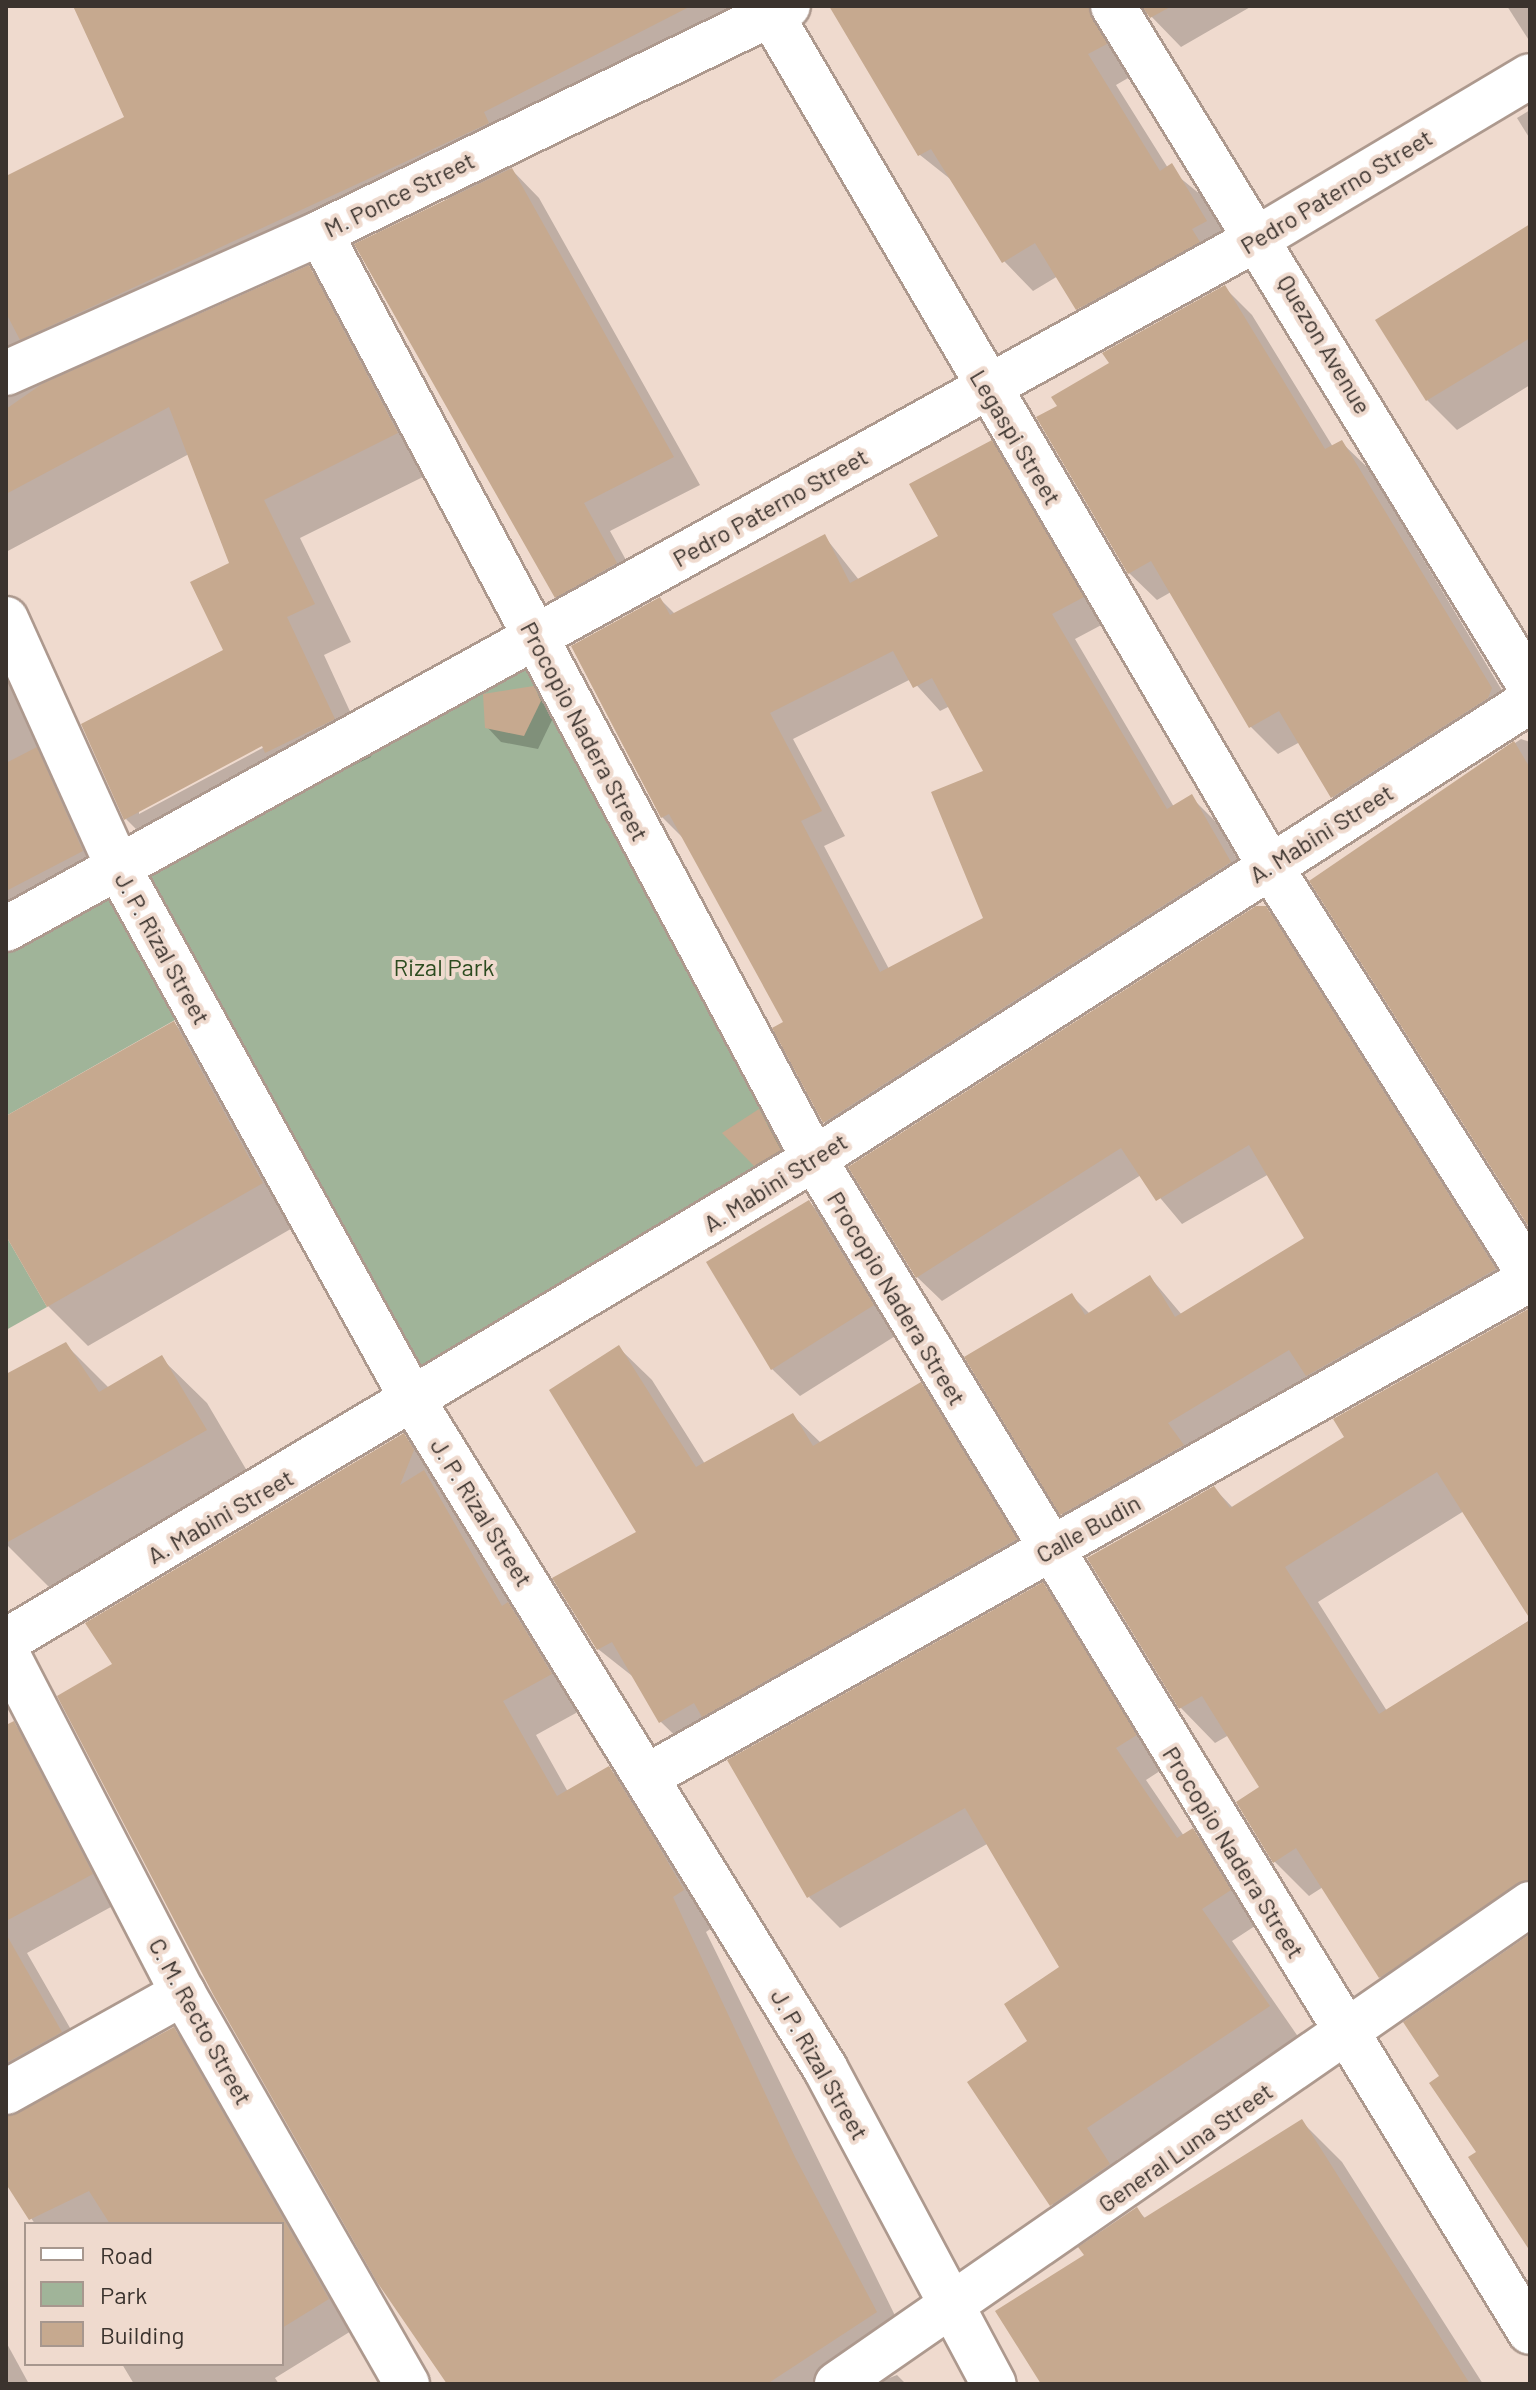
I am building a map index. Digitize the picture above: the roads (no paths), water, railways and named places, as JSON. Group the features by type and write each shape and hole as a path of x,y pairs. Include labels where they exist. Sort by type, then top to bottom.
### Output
{"street":[{"name":"Quezon Avenue","path":"1113,6 1260,237 1530,686"},
{"name":"M. Ponce Street","path":"6,373 320,233 775,9"},
{"name":"Legaspi Street","path":"775,9 987,387 1270,866 1530,1278"},
{"name":"Pedro Paterno Street","path":"6,929 1260,237 1530,76"},
{"name":"Procopio Nadera Street","path":"320,233 814,1159 1048,1551 1530,2332"},
{"name":"J. P. Rizal Street","path":"6,619 118,867 414,1402 825,2068 994,2384"},
{"name":"A. Mabini Street","path":"6,1641 414,1402 814,1159 1530,701"},
{"name":"Calle Budin","path":"646,1777 1530,1278"},
{"name":"C. M. Recto Street","path":"6,1652 183,1993 407,2384"},
{"name":"General Luna Street","path":"837,2384 1346,2036 1530,1904"},
{"path":"6,2092 183,1993"}],"park label":[{"name":"Rizal Park","path":"444,967"}]}
